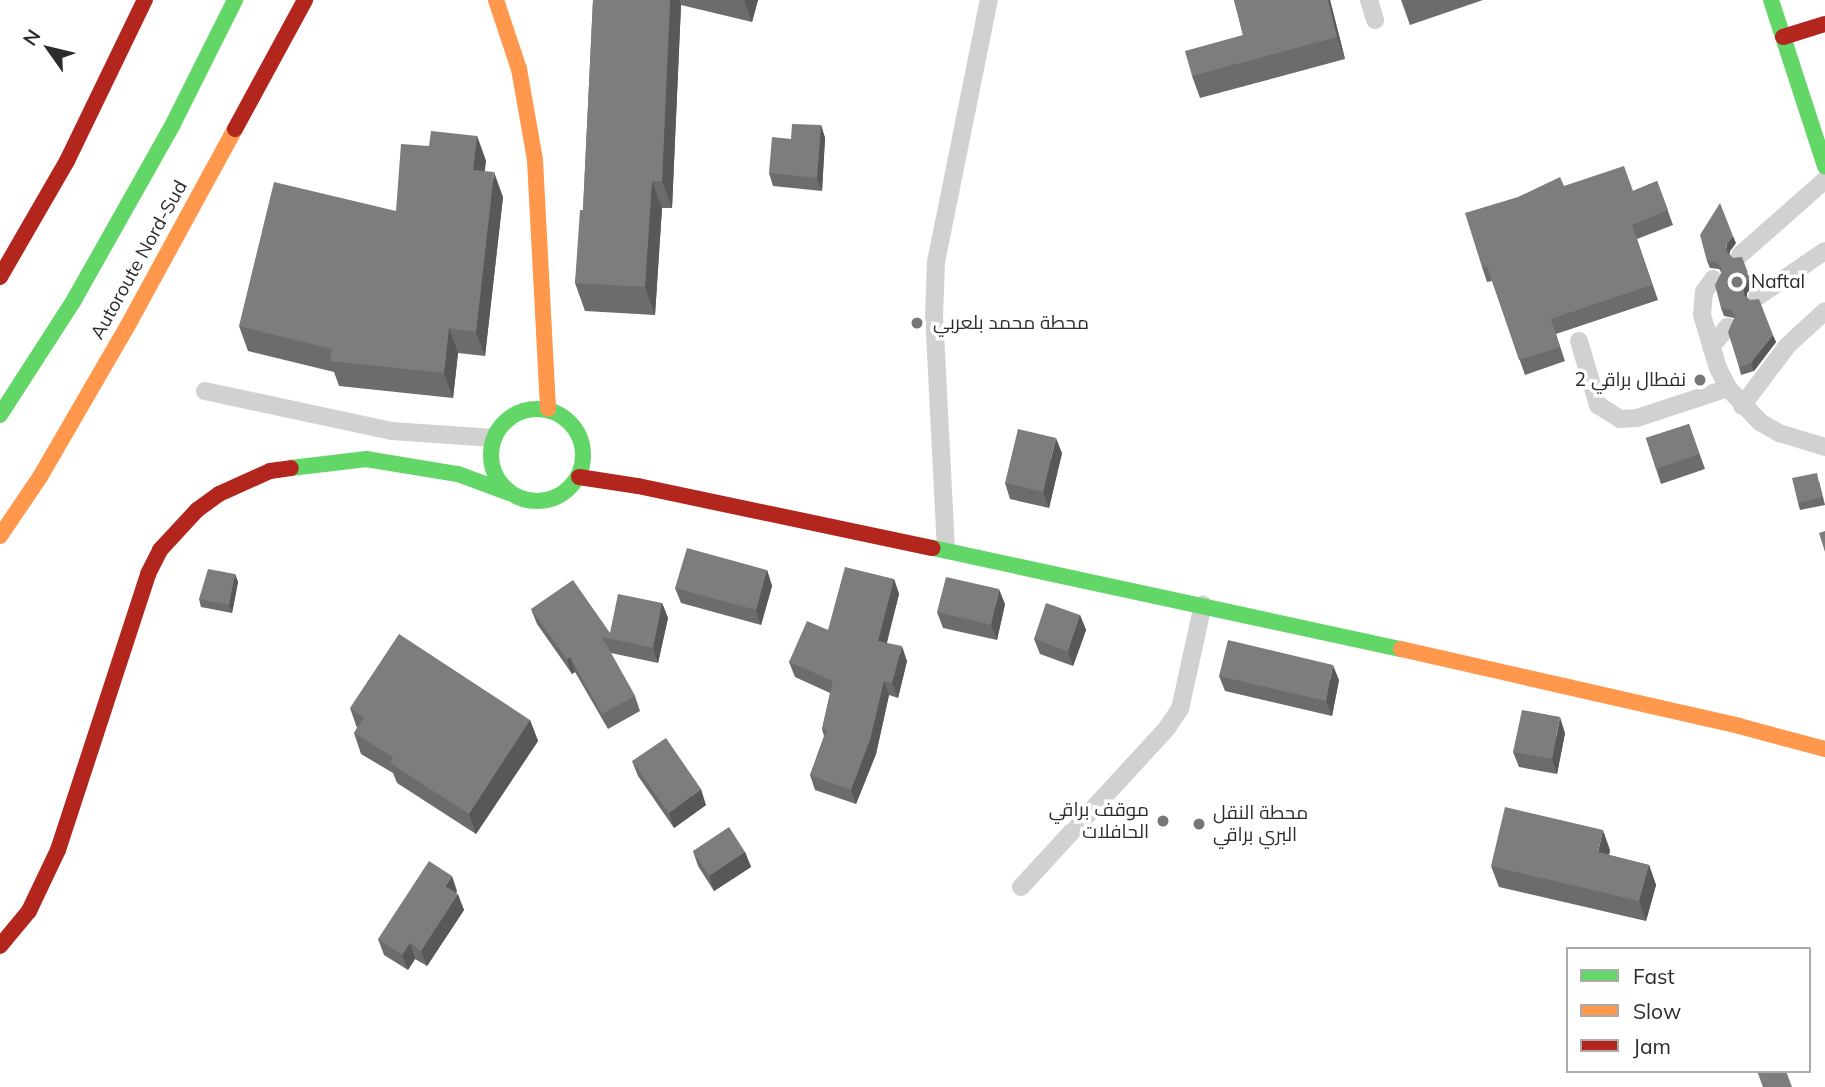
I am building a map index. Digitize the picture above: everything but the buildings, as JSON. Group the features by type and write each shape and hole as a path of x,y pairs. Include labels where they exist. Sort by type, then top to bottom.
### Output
{"main road":[{"path":"0,277 66,161 145,0"},
{"name":"Autoroute Nord-Sud","path":"0,415 74,300 173,124 235,0"},
{"name":"Autoroute Nord-Sud","path":"0,536 40,477 127,327 305,0"},
{"path":"496,0 519,69 535,160 548,409"},
{"path":"1771,0 1825,166"},
{"path":"1783,37 1825,24"},
{"path":"0,946 29,911 58,850 148,574 160,550 197,510 219,494 270,471 366,460 458,474 524,500 540,502 555,498 569,489 579,477 584,464 581,438 574,425 548,409 531,408 502,424 494,438 491,462 501,484 509,493"},
{"path":"579,477 1203,604 1739,726 1825,749"},
{"path":"1739,726 1766,720 1791,722"}],"lane":[{"path":"946,551 934,317 936,261 989,0"},
{"path":"1369,0 1375,20"},
{"path":"1740,255 1825,180"},
{"path":"1757,297 1825,251"},
{"path":"1713,279 1704,292 1701,303 1711,347 1728,388 1742,406 1779,433 1825,447"},
{"path":"1742,406 1788,345 1825,311"},
{"path":"1711,347 1727,327"},
{"path":"1579,341 1598,405 1620,419 1637,418 1728,388"},
{"path":"205,391 392,431 494,438"},
{"path":"1021,887 1167,728 1180,709 1203,604"}],"traffic: fast":[{"path":"0,415 74,300 173,124 235,0"},
{"path":"1771,0 1825,166"},
{"path":"528,409 546,409 563,416 576,429 583,446 583,455 583,464 576,481 563,494 546,501 528,501 511,494 498,481 491,464 491,446 498,429 511,416 528,409"},
{"path":"291,468 366,459 458,474 509,493"},
{"path":"933,548 1401,649"}],"traffic: slow":[{"path":"496,0 519,69 535,160 548,409"},
{"path":"0,536 40,477 127,327 235,129"},
{"path":"1401,649 1739,726 1825,749"}],"traffic: jam":[{"path":"0,277 67,161 145,0"},
{"path":"235,129 305,0"},
{"path":"1783,37 1825,24"},
{"path":"0,946 29,911 58,850 148,574 160,550 197,510 219,494 270,471 291,468"},
{"path":"579,477 638,486 933,548"}],"place":[{"name":"Naftal","path":"1737,282"},
{"name":"محطة محمد بلعربي","path":"917,323"},
{"name":"نفطال براقي 2","path":"1700,380"},
{"name":"موقف براقي الحافلات","path":"1163,821"},
{"name":"محطة النقل البري براقي","path":"1199,824"}]}
